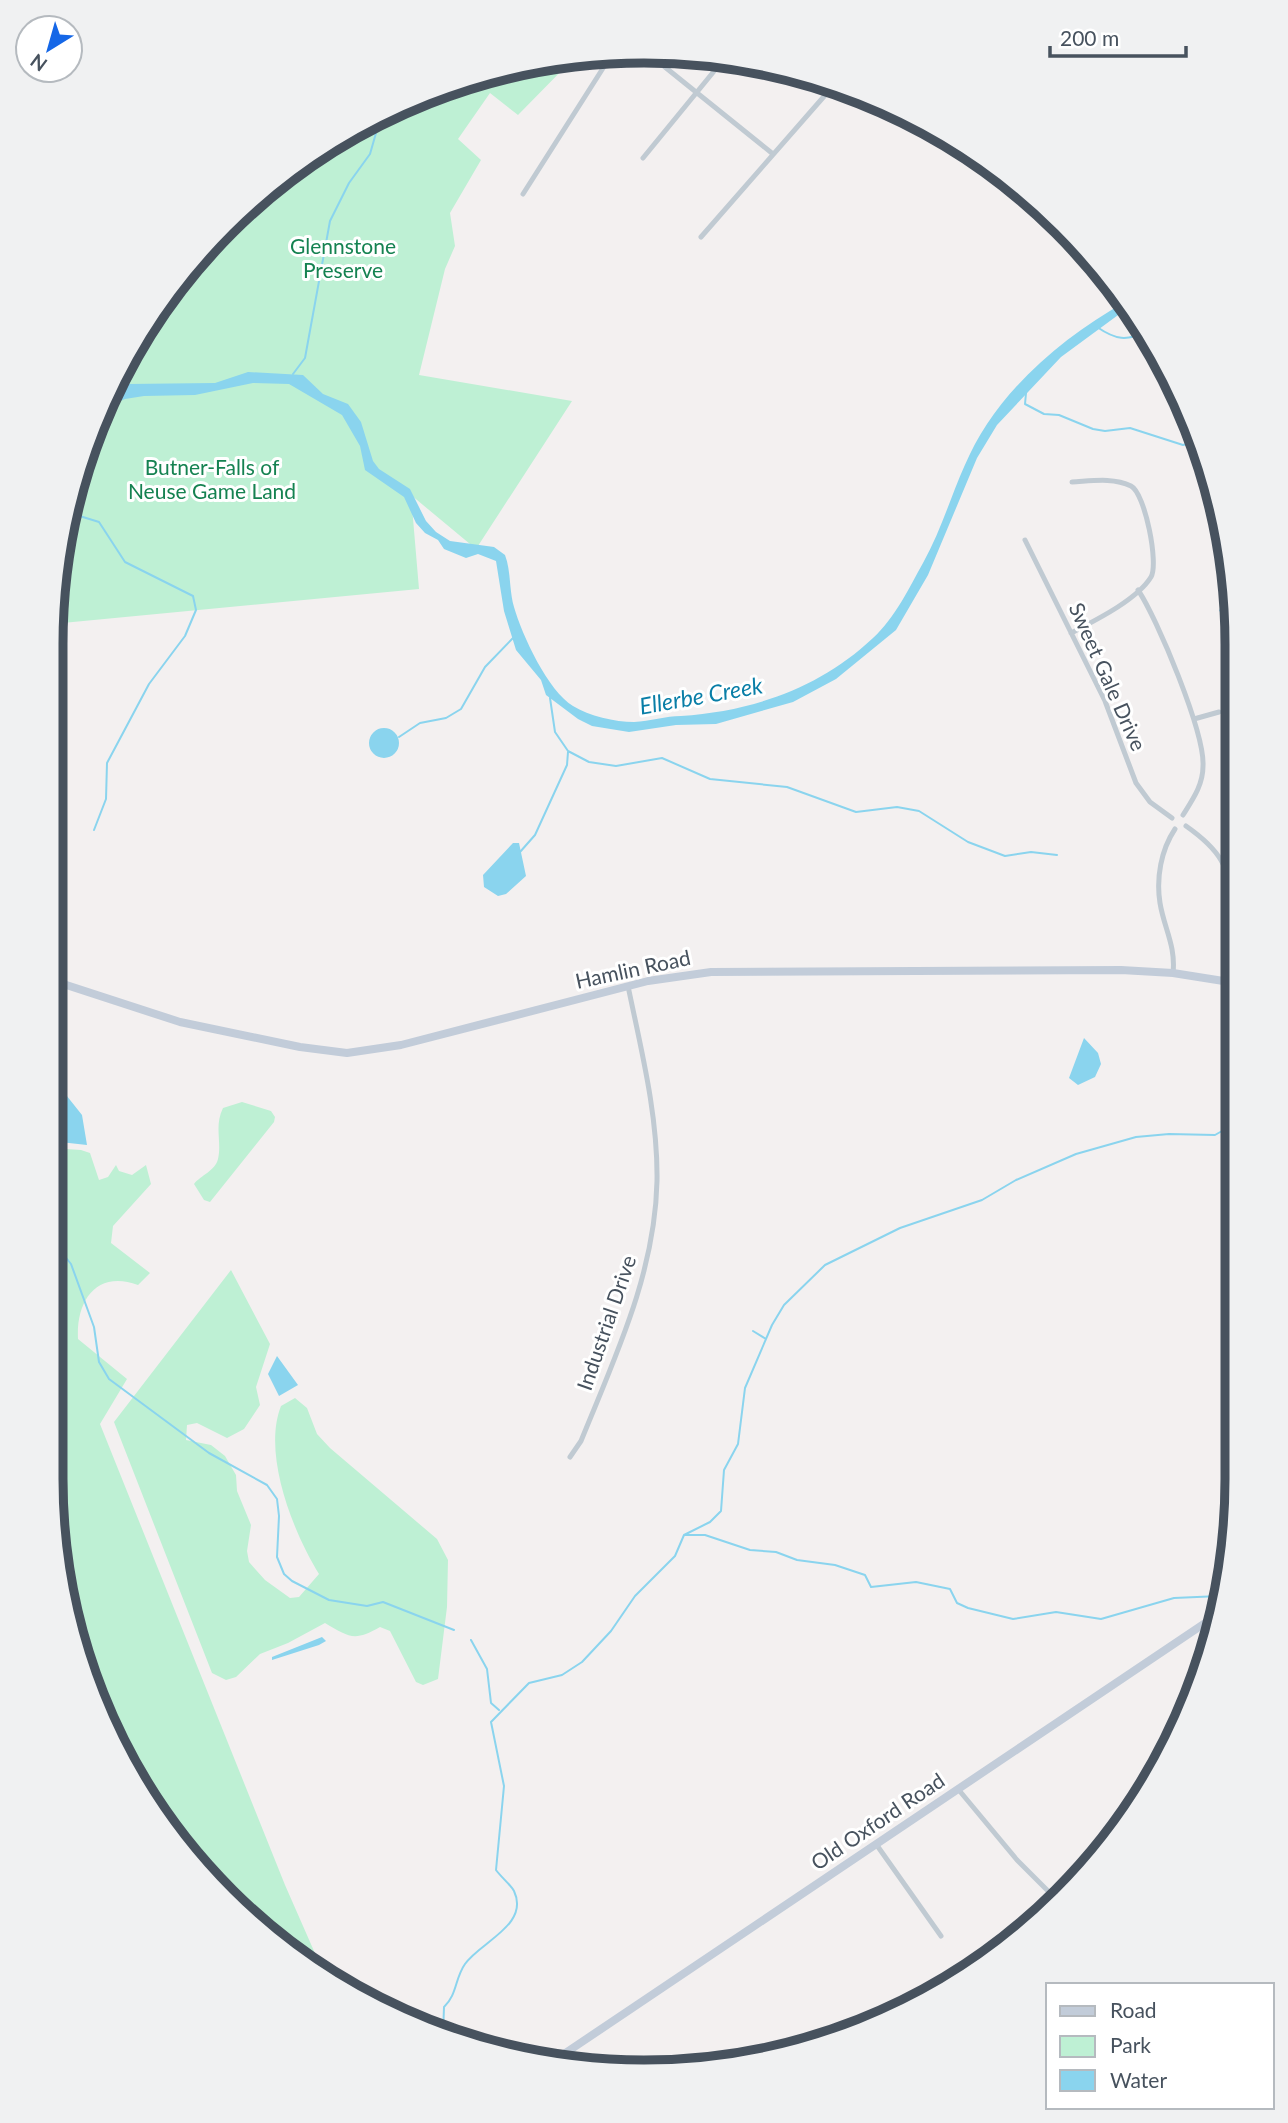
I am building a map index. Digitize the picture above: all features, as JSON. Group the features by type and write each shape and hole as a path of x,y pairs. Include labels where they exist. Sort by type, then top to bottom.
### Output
{"street":[{"path":"661,63 773,154"},
{"path":"523,194 605,64"},
{"path":"643,158 717,68"},
{"path":"701,237 827,93"},
{"path":"1071,633 1105,614 1138,590 1149,580 1155,563 1138,492 1130,486 1114,481 1072,482"},
{"name":"Sweet Gale Drive","path":"1025,540 1105,701 1136,783 1150,802 1172,818"},
{"path":"1138,590 1194,719 1203,768 1198,791 1183,815 1172,818 1171,824 1175,829 1181,830 1186,826"},
{"path":"1194,719 1219,712"},
{"path":"1183,815 1186,826 1205,839 1223,861 1225,868"},
{"path":"1173,972 1174,948 1160,903 1163,849 1175,829"},
{"name":"Hamlin Road","path":"63,984 195,1026 300,1047 347,1053 401,1045 675,976 743,971 1173,972 1225,980"},
{"name":"Industrial Drive","path":"570,1457 581,1441 638,1295 648,1255 656,1197 652,1109 628,986"},
{"name":"Old Oxford Road","path":"564,2054 1207,1622"},
{"path":"958,1789 1011,1853 1051,1894"},
{"path":"876,1844 941,1936"}],"green space":[{"name":"Butner-Falls of Neuse Game Land","path":"563,69 518,115 490,93 458,139 481,160 450,213 455,246 445,269 419,375 572,401 476,549 411,495 419,589 64,623 74,531 94,457 107,422 141,353 183,290 207,261 233,233 290,183 321,161 387,123 457,94 531,74"},
{"path":"242,1102 271,1111 275,1117 274,1122 210,1202 204,1200 194,1184 214,1167 218,1159 220,1115 223,1108"},
{"path":"63,1149 90,1153 99,1180 108,1177 116,1165 119,1171 132,1175 146,1165 151,1184 113,1226 111,1243 150,1273 138,1285 124,1281 111,1282 100,1285 92,1292 81,1312 78,1339 127,1379 100,1424 285,1885 318,1960 290,1940 233,1890 183,1833 141,1770 107,1701 94,1666 74,1592 64,1517"},
{"path":"231,1270 270,1344 256,1387 260,1405 244,1429 227,1438 197,1423 187,1425 186,1440 211,1445 225,1456 236,1475 237,1491 251,1525 247,1551 249,1562 265,1580 290,1598 299,1597 319,1574 299,1537 283,1492 275,1447 276,1425 281,1406 295,1398 307,1408 317,1434 437,1539 448,1560 447,1607 438,1679 423,1685 416,1682 390,1631 380,1627 364,1635 352,1636 325,1623 288,1643 260,1654 236,1677 226,1680 212,1673 114,1422"}],"water":[{"path":"1117,307 1121,313 1061,357 997,425 977,458 928,575 896,630 836,679 793,702 716,724 676,725 629,732 592,726 546,695 541,680 516,650 504,611 496,561 478,554 466,558 444,549 438,540 425,533 416,523 404,497 365,470 360,446 342,415 289,384 253,383 195,395 144,396 116,403 127,384 215,383 248,372 303,375 323,394 348,404 361,422 373,461 379,469 410,489 426,521 436,532 450,541 494,547 505,555 512,600 523,632 545,675 564,699 579,710 594,715 634,722 734,709 784,694 831,671 873,638 895,612 932,546 968,458 987,424 1015,388 1049,355"},
{"path":"1223,599 1224,613 1219,611"},
{"path":"384,728 394,733 399,743 394,753 384,758 374,753 369,743 374,733"},
{"path":"513,843 519,843 526,876 506,894 498,896 484,887 483,875"},
{"path":"1084,1038 1098,1053 1101,1064 1095,1077 1078,1085 1069,1078"},
{"path":"63,1091 82,1115 87,1145 63,1142"},
{"path":"277,1356 298,1385 279,1396 268,1374"},
{"path":"322,1637 326,1641 319,1645 272,1660 272,1657"}],"waterway":[{"path":"293,374 305,358 330,221 349,183 370,154 377,128"},
{"path":"1097,327 1121,338 1136,336"},
{"path":"1026,393 1025,404 1044,414 1059,415 1093,429 1105,431 1130,428 1183,445 1189,443"},
{"path":"78,515 99,522 125,562 193,596 196,610 185,636 149,684 107,763 106,799 94,830"},
{"path":"399,737 420,723 446,718 461,709 485,667 513,638"},
{"path":"550,698 555,732 568,751 589,762 616,766 662,758 710,779 787,787 856,812 897,807 919,811 968,842 1005,856 1031,852 1057,855"},
{"path":"520,852 535,835 567,765 568,752"},
{"path":"443,2024 444,2007 465,1964 509,1923 515,1914 517,1903 514,1891 496,1870 504,1786 491,1722 529,1683 562,1675 582,1662 611,1631 635,1596 675,1556 684,1535 710,1522 721,1511 724,1470 738,1444 745,1388 772,1325 784,1305 825,1265 900,1228 982,1200 1016,1180 1076,1154 1136,1137 1169,1134 1215,1135 1225,1129"},
{"path":"63,1254 71,1264 94,1327 99,1362 109,1379 209,1453 267,1485 277,1499 277,1557 284,1574 329,1600 367,1606 383,1602 454,1630"},
{"path":"753,1331 766,1339"},
{"path":"685,1535 705,1535 750,1550 776,1552 797,1560 835,1565 865,1575 871,1587 916,1582 950,1589 957,1603 1013,1619 1056,1612 1101,1619 1174,1598 1213,1596"},
{"path":"471,1640 487,1669 491,1703 499,1710"}],"park label":[{"name":"Glennstone Preserve","path":"343,259"}],"water label":[{"name":"Ellerbe Creek","path":"701,696"}]}
